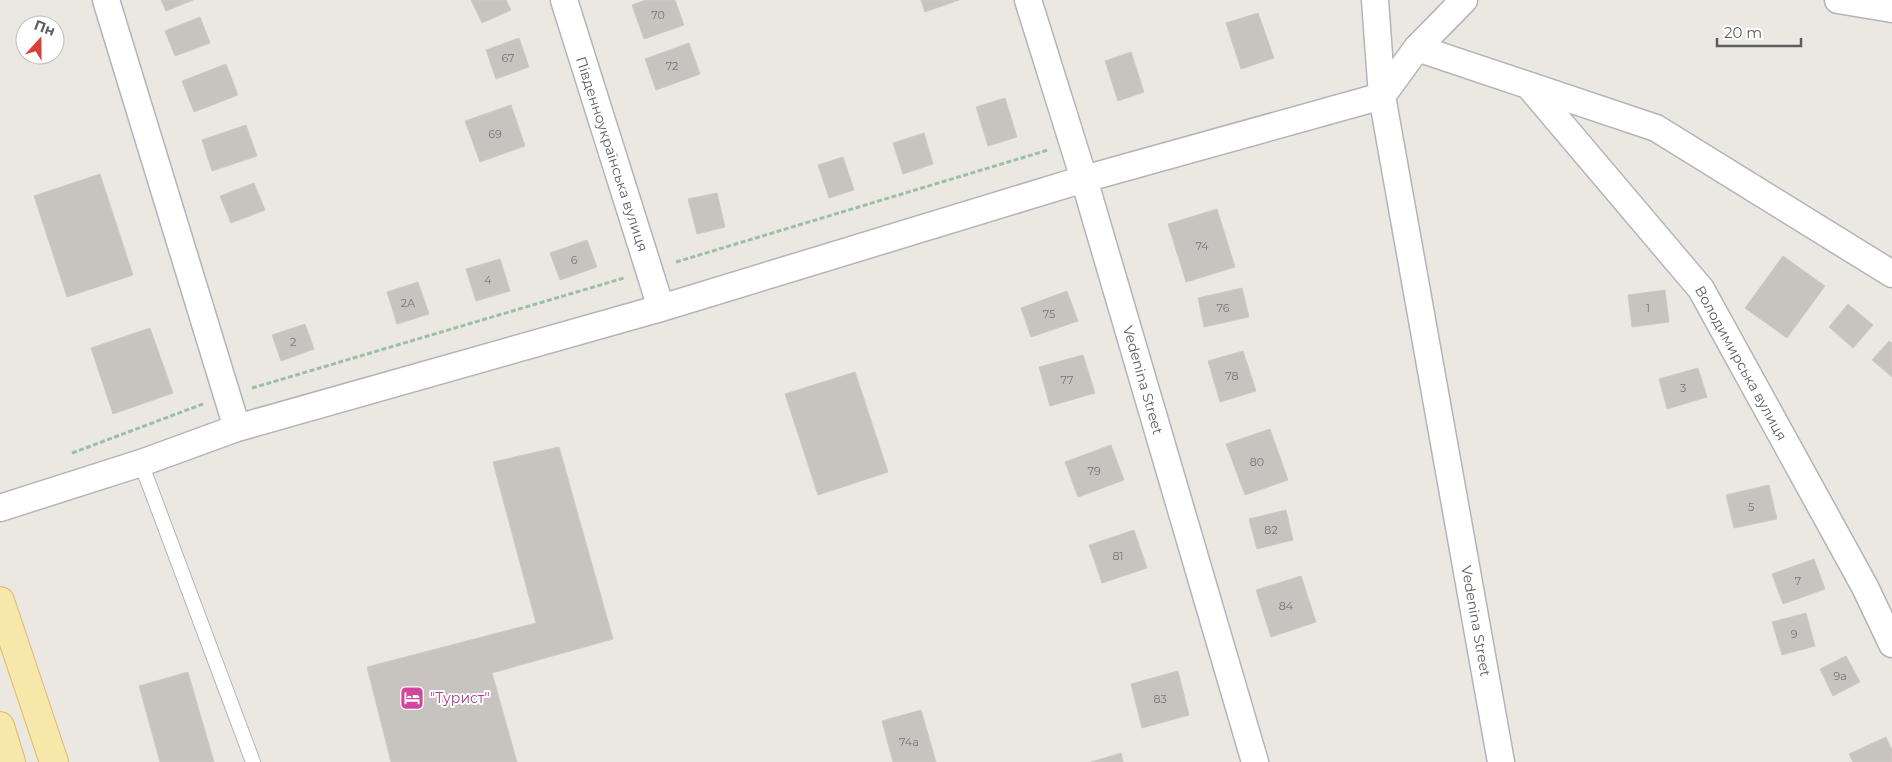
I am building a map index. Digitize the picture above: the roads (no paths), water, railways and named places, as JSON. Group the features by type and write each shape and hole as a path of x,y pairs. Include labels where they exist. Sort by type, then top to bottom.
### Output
{"main road":[{"path":"0,600 54,762"},
{"path":"0,726 11,762"}],"street":[{"path":"106,0 237,428"},
{"name":"Південноукраїнська вулиця","path":"564,0 661,308"},
{"name":"Vedenina Street","path":"1028,0 1084,179 1255,762"},
{"name":"Vedenina Street","path":"1376,0 1382,96 1501,762"},
{"path":"0,508 141,464 237,428 661,308 1084,179 1382,96 1417,48 1464,0"},
{"path":"1838,0 1892,10"},
{"path":"1417,48 1656,128 1892,274"},
{"name":"Володимирська вулиця","path":"1529,86 1701,289 1865,587 1892,644"}],"lane":[{"path":"141,464 253,762"}],"place":[{"name":"\"Турист\"","path":"412,698"}]}
